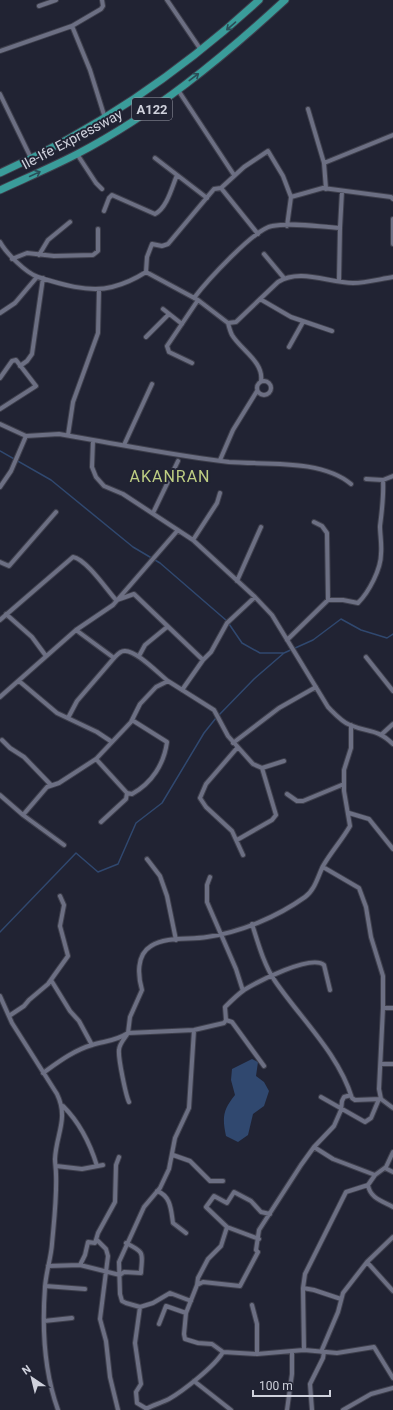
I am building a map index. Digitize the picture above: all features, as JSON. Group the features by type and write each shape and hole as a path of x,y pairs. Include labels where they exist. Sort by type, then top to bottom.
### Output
{"highway":[{"name":"Ile-Ife Expressway","path":"0,173 105,118 156,85 202,50 259,0"},
{"name":"Ile-Ife Expressway","path":"0,190 77,154 145,113 208,67 285,0"}],"street":[{"path":"0,52 72,26 101,9 103,6 102,0"},
{"path":"168,0 202,50"},
{"path":"39,6 52,1"},
{"path":"72,26 90,70 105,118"},
{"path":"178,90 234,175"},
{"path":"0,94 31,158"},
{"path":"308,109 324,163 326,189"},
{"path":"324,163 393,135"},
{"path":"146,272 147,257 152,244 162,246 168,244 214,189 221,188 234,175 268,151 283,176 291,197 287,226"},
{"path":"77,154 93,179 102,189"},
{"path":"155,158 207,198"},
{"path":"104,211 109,198 112,195 155,214 162,206 177,175"},
{"path":"221,188 258,234"},
{"path":"291,197 326,189 393,199"},
{"path":"340,281 342,191"},
{"path":"393,218 393,244"},
{"path":"39,255 48,240 70,222"},
{"path":"192,363 169,352 167,346 182,324 196,299 221,267 268,227 287,226 340,228"},
{"path":"12,259 27,253 39,255 96,253 98,229"},
{"path":"0,242 1,248 12,259 37,277 67,286 98,289 135,279 146,272"},
{"path":"264,254 284,278"},
{"path":"146,272 196,299 228,323 231,334 257,365 262,375 261,381 256,388 257,391 234,430 220,460"},
{"path":"228,323 236,322 284,278 302,276 353,283 393,277"},
{"path":"0,314 15,303 37,277"},
{"path":"20,366 28,361 32,354 44,278"},
{"path":"68,435 73,402 98,333 98,289"},
{"path":"260,299 291,317 332,332"},
{"path":"162,309 182,324"},
{"path":"146,337 169,314"},
{"path":"289,347 303,322"},
{"path":"0,378 14,360 35,383 35,387 0,409"},
{"path":"257,391 264,395 270,391 269,383 261,381"},
{"path":"124,445 152,384"},
{"path":"0,424 26,436 68,435 220,460 258,462 310,468 335,474 351,484"},
{"path":"0,486 11,471 26,436"},
{"path":"93,440 92,467 96,477 104,486 123,494 193,540 256,597 272,615 328,707 340,719 350,725 382,734 393,744"},
{"path":"153,513 178,461"},
{"path":"366,479 383,480 393,476"},
{"path":"287,640 328,600 343,600 358,603 365,596 373,580 382,555 380,528 384,500 383,480"},
{"path":"193,540 217,503 220,494"},
{"path":"0,562 9,566 56,512"},
{"path":"314,522 322,526 327,533 328,600"},
{"path":"237,581 261,527"},
{"path":"0,697 76,630 113,605 178,530"},
{"path":"0,620 73,557 77,557 88,567 116,600"},
{"path":"116,600 134,594 203,660"},
{"path":"182,690 203,660 211,652 227,623 256,597"},
{"path":"6,614 32,637 46,656"},
{"path":"139,656 145,645 167,627"},
{"path":"76,630 114,658"},
{"path":"68,718 77,701 114,658 122,651 128,651 139,656 168,681 214,710 232,742 253,764 262,768 284,760"},
{"path":"366,657 393,691"},
{"path":"19,681 57,712 97,732 112,742"},
{"path":"23,816 52,785 59,783 96,759 132,720 140,704 156,687 168,681"},
{"path":"232,742 278,708 316,687"},
{"path":"96,759 127,793 132,794 140,790 163,761 167,742 132,720"},
{"path":"382,734 393,724"},
{"path":"129,1102 126,1097 126,1085 120,1067 119,1048 128,1033 130,1017 142,990 139,981 139,965 142,955 151,945 176,940 221,935 252,924 290,907 307,896 323,867 350,826 344,784 344,770 352,748 350,725"},
{"path":"2,740 10,748 24,757 52,785"},
{"path":"237,748 206,784 200,798 206,807 232,831 238,840 243,855"},
{"path":"238,840 272,820 276,814 262,768"},
{"path":"287,794 297,801 303,801 344,784"},
{"path":"101,822 126,799 127,793"},
{"path":"0,795 23,816 64,845"},
{"path":"349,813 369,819 393,849"},
{"path":"147,859 160,876 167,896 176,940"},
{"path":"321,1097 365,1122 371,1118 380,1099 379,1090 383,1008 383,976 372,937 366,907 359,888 323,867"},
{"path":"210,878 207,885 207,902 243,991"},
{"path":"9,1016 24,1006 51,980 69,954 60,926 64,905 60,896"},
{"path":"252,924 272,975 287,998 327,1049 351,1095 355,1100 375,1101 380,1099"},
{"path":"226,1020 225,1006 243,991 272,975 308,962 320,962 324,965 330,990"},
{"path":"51,980 70,1011 79,1021 92,1045"},
{"path":"0,996 9,1016 42,1073 57,1094 62,1106 61,1129 55,1159 56,1166 52,1246 45,1286 44,1321 44,1343 52,1393 58,1410"},
{"path":"383,1008 393,1008"},
{"path":"42,1073 74,1053 92,1045 119,1038 128,1033 194,1030 224,1023 226,1020"},
{"path":"226,1020 232,1022 264,1066"},
{"path":"191,1301 170,1293 153,1303 140,1307 126,1303 122,1300 120,1294 119,1262 126,1243 144,1207 157,1191 169,1169 175,1138 189,1108 194,1030"},
{"path":"381,1064 393,1064"},
{"path":"197,1285 203,1282 240,1286 258,1252 256,1250 260,1230 301,1165 314,1147 334,1126 342,1110 342,1101 344,1097 351,1095"},
{"path":"380,1099 393,1108"},
{"path":"62,1106 72,1115 88,1140 97,1166"},
{"path":"314,1147 333,1159 375,1175"},
{"path":"304,1350 303,1288 305,1274 346,1192 368,1185 375,1175 385,1168 393,1152"},
{"path":"173,1154 190,1161 210,1181 223,1181"},
{"path":"80,1265 85,1255 88,1242 95,1243 98,1234 115,1202 116,1165 119,1157"},
{"path":"56,1166 82,1169 103,1165"},
{"path":"385,1168 393,1172"},
{"path":"368,1185 369,1192 373,1197 393,1207"},
{"path":"157,1191 164,1194 170,1202 173,1223 186,1233"},
{"path":"259,1239 227,1226 206,1208 214,1196 226,1203 234,1192 251,1201 261,1212 270,1214"},
{"path":"227,1226 221,1246 208,1259 200,1273 186,1313 185,1339 198,1343 212,1344 223,1352 256,1354 304,1350 337,1353 374,1347 393,1378"},
{"path":"312,1410 310,1384 323,1358 322,1352 343,1293 367,1262 393,1237"},
{"path":"97,1240 106,1249 108,1256 100,1319 106,1341 110,1377 118,1410"},
{"path":"48,1266 80,1265 120,1275 124,1272 142,1273 142,1254 140,1250 126,1243"},
{"path":"367,1262 393,1291"},
{"path":"45,1286 85,1289"},
{"path":"303,1288 341,1299"},
{"path":"252,1305 257,1324 256,1354"},
{"path":"159,1324 166,1306 186,1313"},
{"path":"140,1307 135,1343 140,1384 135,1397 137,1403 146,1409 169,1399 194,1381 204,1373 223,1352"},
{"path":"44,1321 72,1318"},
{"path":"287,1410 292,1374 292,1352"},
{"path":"194,1381 231,1410"},
{"path":"343,1410 371,1394 393,1388"}],"water":[{"path":"252,1059 258,1062 256,1076 264,1082 269,1091 264,1106 253,1114 248,1135 238,1142 226,1136 224,1114 235,1095 231,1080 232,1069"}],"waterway":[{"path":"0,451 51,480 133,547 160,563 227,621 242,643 260,653 284,653"},
{"path":"219,715 254,679 284,653 313,640 341,619 361,630 387,638 393,634"},
{"path":"0,932 76,853 98,872 118,864 136,823 162,803 204,733 216,718"}],"district":[{"name":"AKANRAN","path":"170,476"}]}
